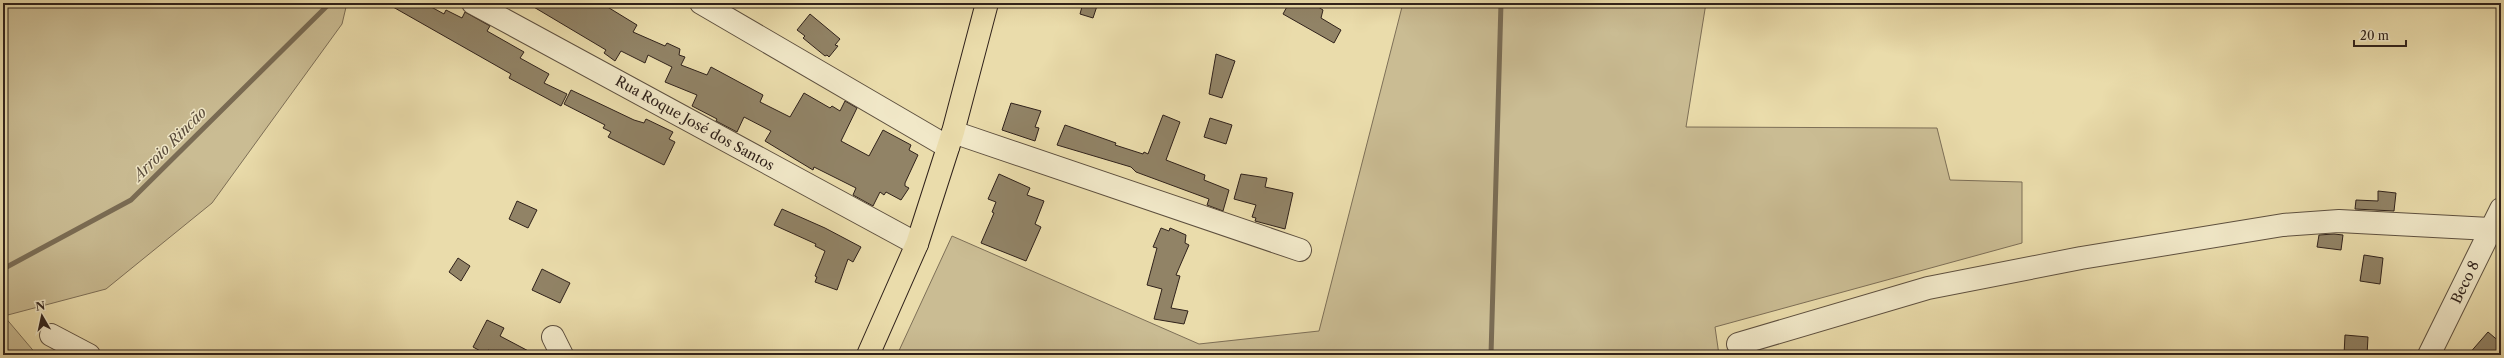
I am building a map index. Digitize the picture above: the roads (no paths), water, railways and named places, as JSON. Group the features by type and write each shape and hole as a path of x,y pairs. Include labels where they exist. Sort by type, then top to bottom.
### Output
{"main road":[{"path":"868,355 917,244 950,139 984,4"}],"street":[{"name":"Rua Roque José dos Santos","path":"473,3 917,244"},
{"path":"701,3 950,139 1300,250"},
{"name":"Beco 8","path":"2429,355 2490,229 2501,210"},
{"path":"1738,344 1928,288 2081,258 2283,225 2339,221 2490,229"},
{"path":"51,335 89,355"}],"waterway":[{"name":"Arroio Rincão","path":"3,269 131,200 330,3"},
{"path":"1491,355 1501,3"}]}
